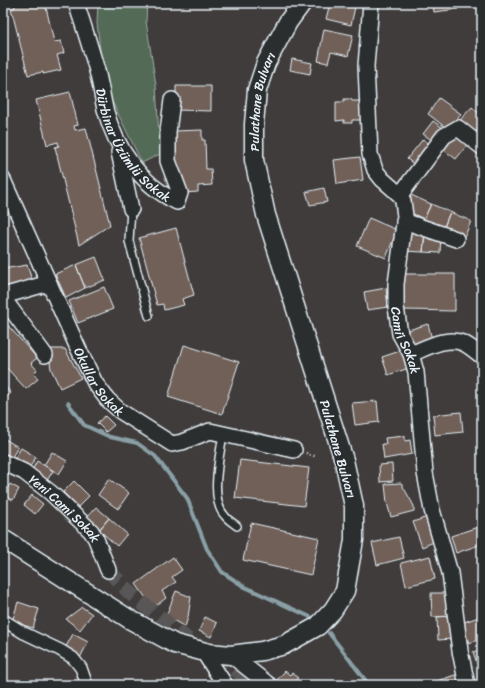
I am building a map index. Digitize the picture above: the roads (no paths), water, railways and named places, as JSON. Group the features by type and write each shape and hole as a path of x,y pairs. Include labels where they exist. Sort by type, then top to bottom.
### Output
{"street":[{"name":"Dürbinar Üzümlü Sokak","path":"76,3 96,68 106,110 119,145 141,177 168,198 177,202 180,193 168,161 168,132 172,100"},
{"name":"Pulathane Bulvarı","path":"3,539 129,619 175,644 203,651 232,655 262,651 284,645 318,626 333,610 345,591 354,540 354,506 344,460 266,215 254,160 254,124 257,90 266,63 288,22 302,3"},
{"path":"371,3 366,66 370,154 375,170 382,179 400,195 444,136 458,128 482,147"},
{"path":"115,135 131,209"},
{"name":"Okullar Sokak","path":"3,180 95,383 107,399 120,411 172,444 210,432 294,450"},
{"name":"Camii Sokak","path":"400,195 404,208 404,221 396,278 396,307 400,334 411,354 416,372 425,473 432,510 450,572 460,651 467,685"},
{"path":"404,221 456,239"},
{"path":"45,354 3,297 49,283"},
{"path":"411,354 442,342 451,341 463,343 482,356"},
{"name":"Yeni Cami Sokak","path":"3,462 24,472 51,494 90,532 96,539 108,570"},
{"path":"3,620 24,633 60,650 73,658 81,668 87,685"},
{"path":"203,651 225,685"},
{"path":"232,655 269,685"}],"lane":[{"path":"131,209 129,241 149,316"},
{"path":"223,434 216,481 218,500 224,515 237,526"}],"waterway":[{"path":"68,403 84,425 110,437 137,443 155,456 187,498 207,549 222,572 245,587 317,620"},
{"path":"329,633 369,685"}],"tunnel":[{"path":"108,570 131,594 187,639 247,677"}]}
